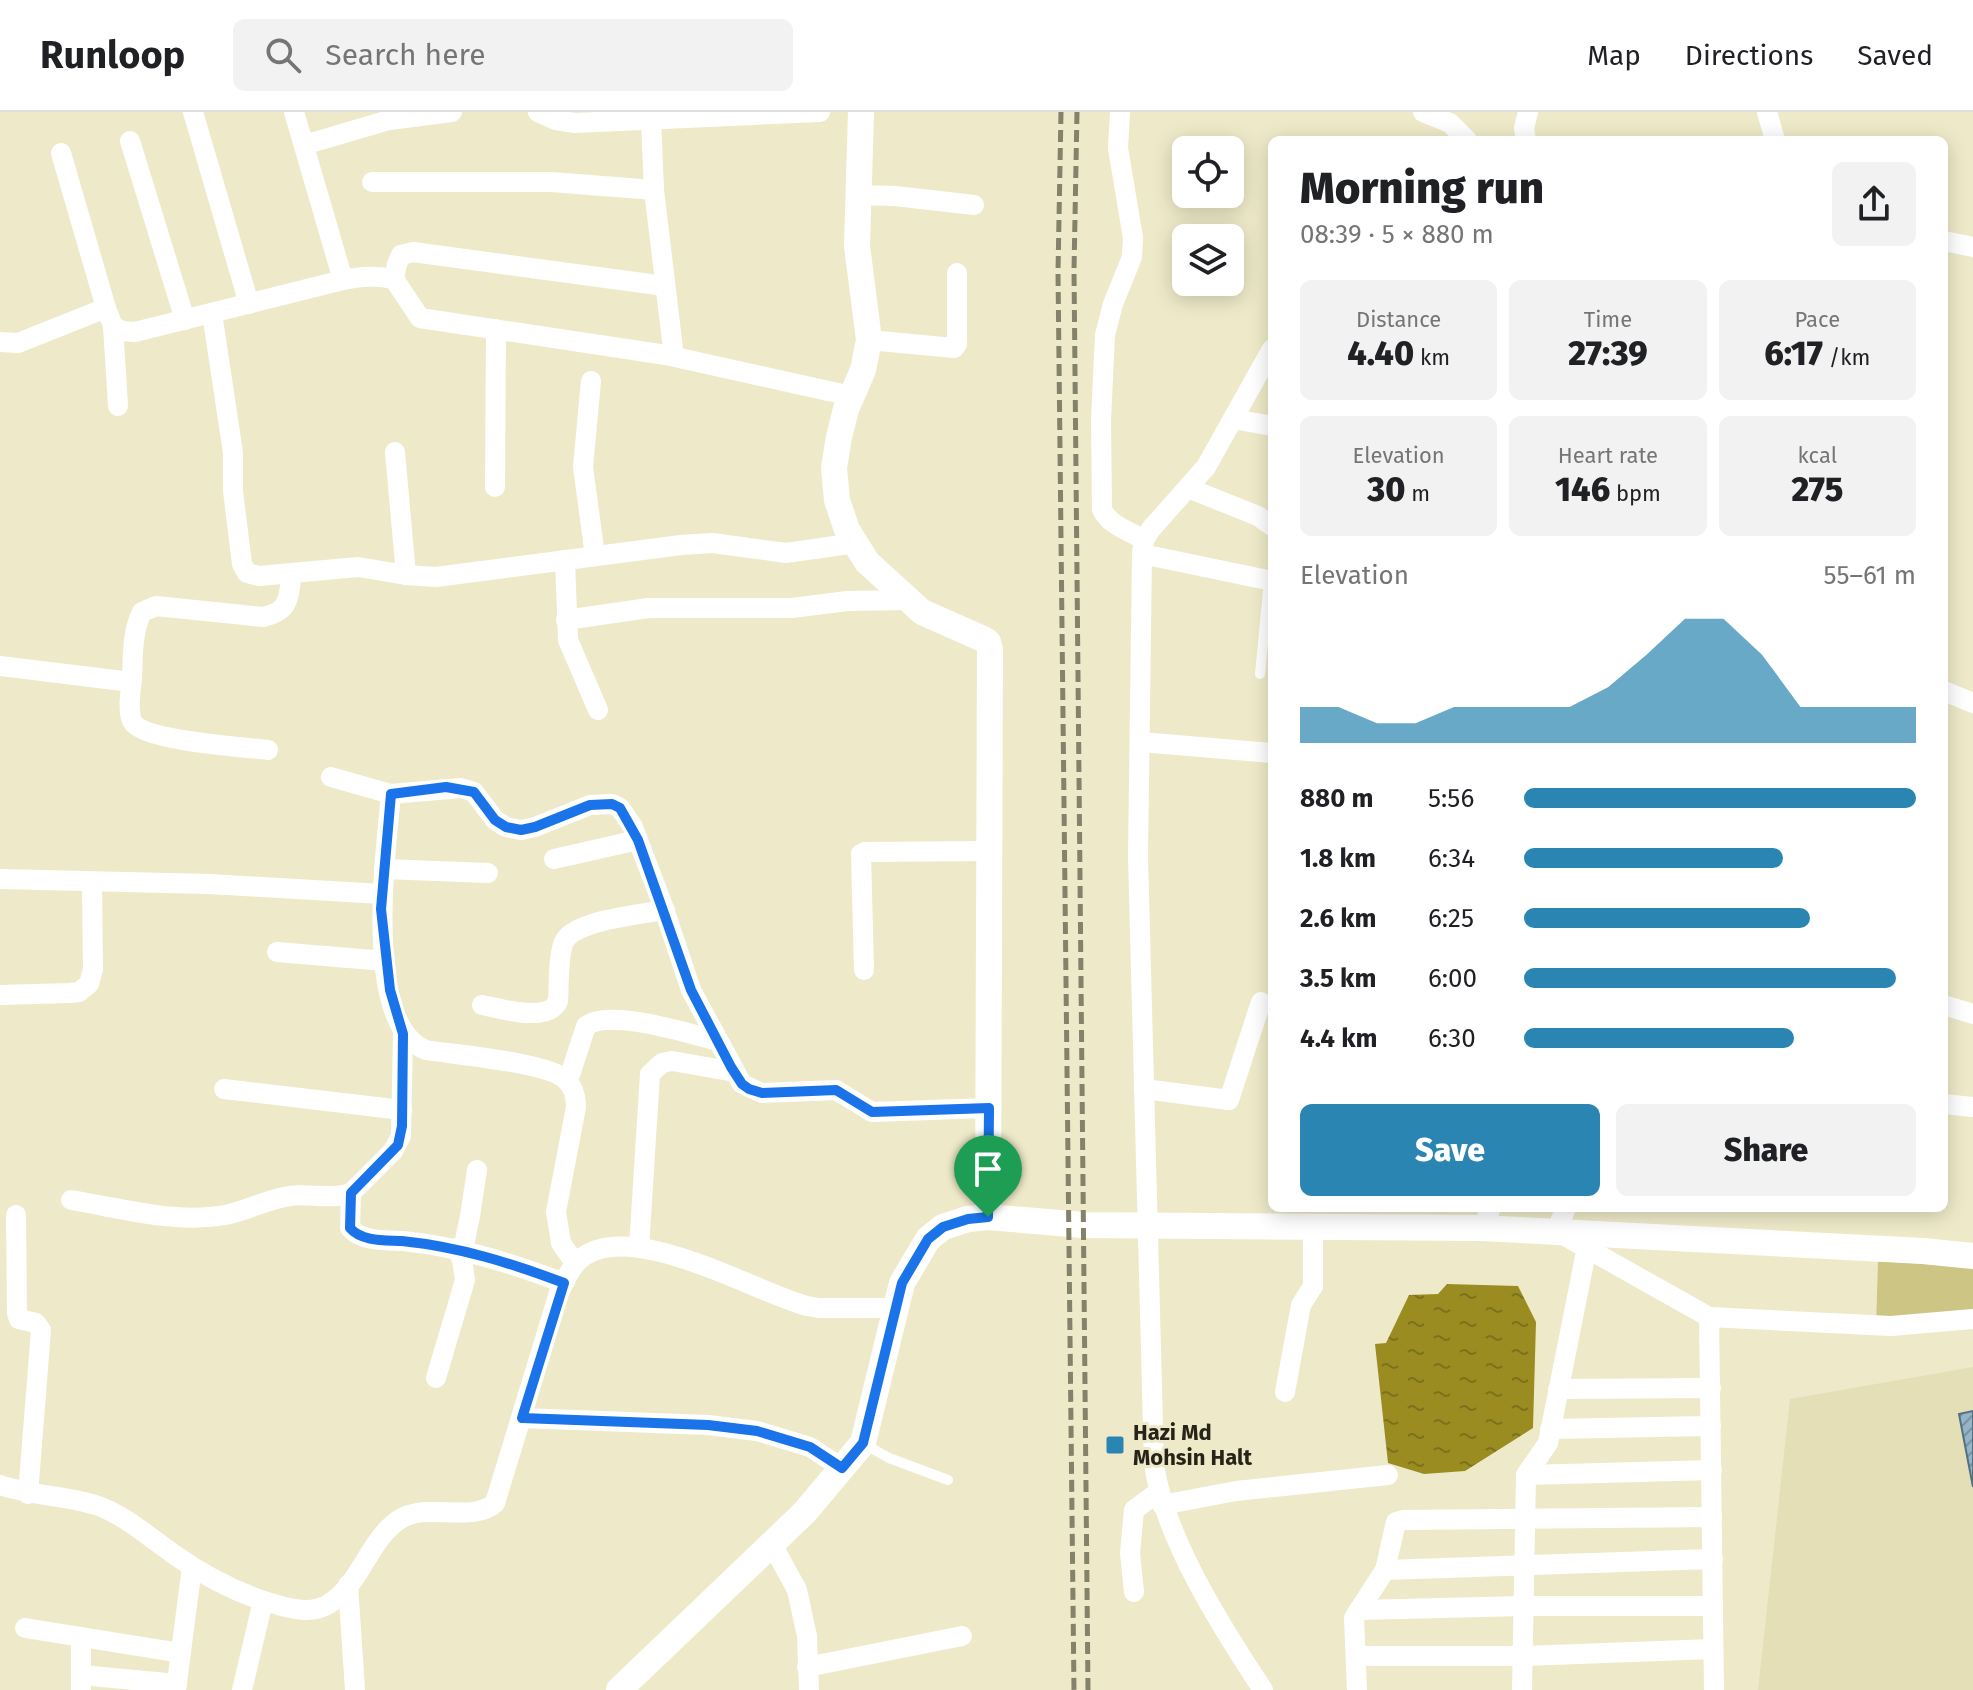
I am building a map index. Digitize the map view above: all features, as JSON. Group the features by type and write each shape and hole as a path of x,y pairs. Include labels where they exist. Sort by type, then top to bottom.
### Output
{"street":[{"path":"193,112 249,304"},
{"path":"294,112 343,280"},
{"path":"304,145 389,120 452,112"},
{"path":"538,112 556,120 575,123 820,112"},
{"path":"861,112 857,195 858,272 869,340 863,370 846,409 834,468 837,500 847,530 867,562 922,612 988,642 990,650 988,1217"},
{"path":"1120,112 1118,148 1133,238 1132,257 1113,304 1105,335 1102,509 1105,517 1143,547 1268,580"},
{"path":"1423,112 1450,123 1463,136"},
{"path":"1525,136 1528,112"},
{"path":"1767,112 1774,136"},
{"path":"651,120 654,190 674,357"},
{"path":"130,141 185,320"},
{"path":"61,153 110,317 118,406"},
{"path":"372,182 551,182 654,190"},
{"path":"857,195 974,205"},
{"path":"1948,242 1973,247"},
{"path":"665,286 413,252 401,255 394,279 420,318 674,357 851,396"},
{"path":"869,340 950,349 956,347 957,273"},
{"path":"110,317 122,331 135,332 362,276 394,279"},
{"path":"212,313 233,453 233,491 242,564 247,573 259,576 358,567 436,577 696,544 712,543 786,553 856,543"},
{"path":"0,342 18,343 110,317"},
{"path":"495,487 496,329"},
{"path":"1263,1690 1220,1621 1160,1499 1154,1464 1138,857 1143,547 1206,467 1268,356"},
{"path":"591,381 583,467 595,556"},
{"path":"1233,419 1268,425"},
{"path":"395,452 406,575"},
{"path":"1188,488 1258,516 1268,523"},
{"path":"565,560 568,640 598,710"},
{"path":"268,750 164,737 142,731 133,722 130,709 135,626 142,612 156,606 263,617 277,614 287,604 292,573"},
{"path":"566,620 648,608 792,608 847,601 909,600"},
{"path":"0,666 131,682"},
{"path":"1948,693 1973,703"},
{"path":"1141,742 1268,753"},
{"path":"331,777 391,794 461,788 474,792 495,820 506,827 521,830 590,805 612,804 620,808 638,840 691,990 742,1084 762,1093 836,1090 872,1112 989,1108"},
{"path":"71,1200 135,1211 205,1217 236,1213 287,1197 342,1196 351,1193 398,1145 402,1110 403,1034 385,961 382,894 391,794"},
{"path":"554,859 638,840"},
{"path":"864,970 861,854 989,851"},
{"path":"384,869 488,873"},
{"path":"0,879 209,884 382,894"},
{"path":"0,995 70,993 85,989 93,969 92,882"},
{"path":"482,1005 520,1012 549,1012 558,1001 565,939 588,926 665,910"},
{"path":"277,952 385,961"},
{"path":"1144,1089 1229,1100 1261,1002"},
{"path":"1948,1006 1973,1014"},
{"path":"568,1081 586,1026 600,1019 657,1026 718,1041"},
{"path":"403,1034 415,1046 426,1050 543,1069 568,1081 576,1098 576,1107 556,1223 561,1243 575,1263"},
{"path":"639,1248 650,1074 662,1063 672,1061 735,1072"},
{"path":"224,1089 402,1110"},
{"path":"1948,1104 1973,1107"},
{"path":"436,1378 465,1280 459,1249 477,1170"},
{"path":"351,1193 350,1228 355,1234 459,1249 506,1261 564,1283"},
{"path":"16,1215 17,1313 19,1319 36,1323 41,1330 28,1494"},
{"path":"619,1690 804,1513 863,1443 902,1283 928,1239 943,1227 988,1217 1083,1225 1313,1227 1486,1218 1561,1219 1973,1256"},
{"path":"1561,1219 1587,1247 1709,1317 1891,1326 1973,1319"},
{"path":"1285,1392 1301,1305 1313,1286 1313,1227"},
{"path":"1,1488 85,1503 112,1512 215,1582 263,1601 294,1610 310,1610 329,1604 348,1585 388,1529 402,1518 426,1512 478,1512 489,1509 500,1492 564,1283 575,1263 586,1255 615,1246 639,1248 728,1274 807,1306 895,1308"},
{"path":"1522,1690 1526,1475 1546,1448 1587,1247"},
{"path":"1709,1317 1714,1690"},
{"path":"1558,1389 1711,1388"},
{"path":"522,1418 694,1425 772,1434 810,1447 842,1468"},
{"path":"1550,1429 1711,1426"},
{"path":"1526,1475 1712,1470"},
{"path":"1134,1592 1130,1553 1137,1505 1160,1499 1388,1475"},
{"path":"1357,1690 1354,1623 1385,1570 1396,1522 1524,1517 1712,1517"},
{"path":"772,1544 797,1590 807,1636 809,1690"},
{"path":"1385,1570 1713,1559"},
{"path":"81,1637 81,1683 176,1687 192,1567"},
{"path":"348,1585 355,1690"},
{"path":"242,1690 263,1601"},
{"path":"1359,1610 1713,1606"},
{"path":"25,1628 181,1653"},
{"path":"807,1667 962,1636"},
{"path":"1356,1656 1522,1656 1713,1649"}],"lane":[{"path":"1260,674 1268,600"},
{"path":"863,1443 889,1458 948,1480"}],"shaded area":[{"path":"1878,1261 1973,1267 1973,1316 1876,1327"},
{"path":"1973,1367 1973,1690 1758,1690 1790,1399"}],"water":[{"path":"1447,1284 1518,1286 1536,1322 1533,1428 1465,1471 1424,1474 1388,1463 1375,1344 1386,1343 1409,1295 1438,1294"}],"building":[{"path":"1973,1411 1973,1487 1959,1414"}],"railway":[{"path":"1061,112 1058,272 1074,1690"},
{"path":"1077,112 1074,270 1088,1690"}],"place":[{"name":"Hazi Md Mohsin Halt","path":"1115,1445"}],"route":[{"path":"461,788 474,792 495,820 506,827 521,830 590,805 612,804 620,808 633,827 691,990 742,1084 762,1093 836,1090 872,1112 989,1108 988,1217 943,1227 928,1239 902,1283 863,1443 842,1468 795,1440 757,1431 708,1425 522,1418 564,1283 473,1252 433,1244 369,1238 355,1234 350,1228 351,1193 398,1145 402,1126 403,1034 390,990 381,909 391,794 461,788"}]}
